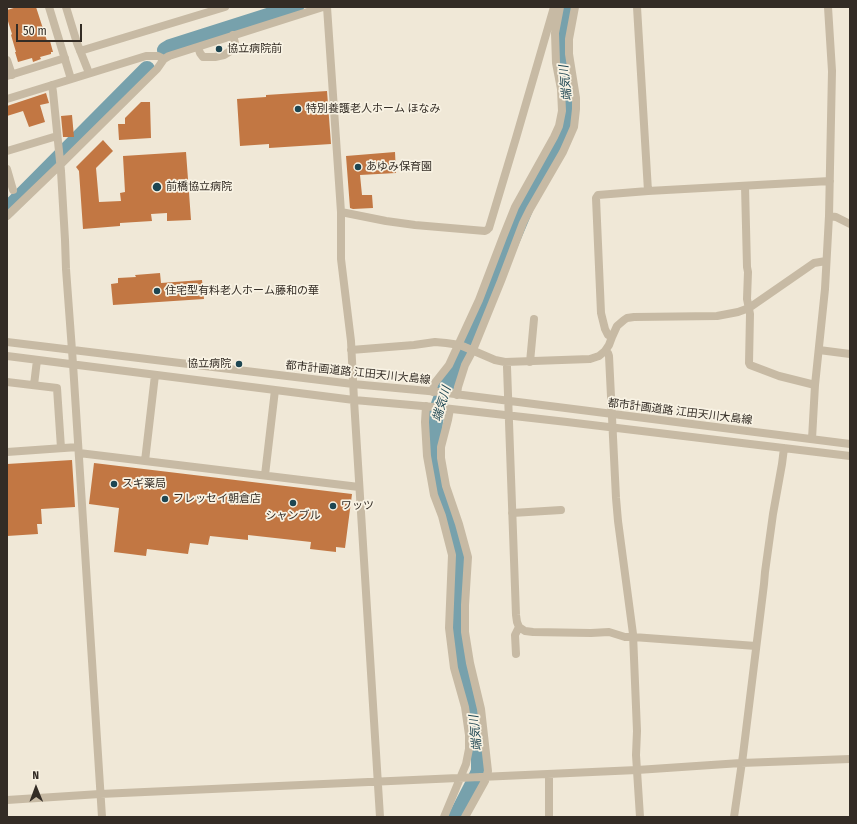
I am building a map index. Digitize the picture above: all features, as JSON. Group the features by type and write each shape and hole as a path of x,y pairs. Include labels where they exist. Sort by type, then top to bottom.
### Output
{"street":[{"path":"49,7 71,79"},
{"path":"66,7 80,51 89,73"},
{"path":"80,51 210,9 225,7"},
{"path":"7,216 169,56 199,50 234,39 323,7"},
{"path":"327,7 341,212 341,259 349,317 354,384 380,817"},
{"path":"341,212 415,225 488,230 554,7"},
{"path":"436,392 434,384 449,365 459,345 479,300 515,207 559,126 562,111 562,99 556,63 556,33 560,7"},
{"path":"456,395 465,365 501,281 523,223 563,152 574,127 576,98 569,54 569,39 575,7"},
{"path":"637,7 648,191"},
{"path":"812,440 815,385 825,289 829,216 832,71 828,7"},
{"path":"199,50 202,56 205,57 224,55 232,50 234,39"},
{"path":"7,99 146,56 158,56 164,60"},
{"path":"7,60 9,76 65,58"},
{"path":"52,85 60,164 102,817"},
{"path":"7,151 57,136"},
{"path":"7,169 13,190"},
{"path":"612,337 608,335 605,329 601,313 596,198 598,195 830,181"},
{"path":"745,186 748,272 747,299 750,314 749,363 750,365 779,376 815,385"},
{"path":"829,216 836,217 850,224"},
{"path":"351,350 414,346 435,342 459,345 472,349 495,360 507,362 590,359 599,356 605,351 617,326 627,318 717,316 738,312 749,308 814,263 826,261"},
{"path":"530,362 534,319"},
{"name":"都市計画道路 江田天川大島線","path":"7,342 354,384 436,392 850,444"},
{"path":"819,350 850,354"},
{"path":"605,351 609,356 617,513 633,637 637,731 636,755 640,817"},
{"path":"7,356 354,400 449,409 850,456"},
{"path":"34,385 37,360"},
{"path":"507,362 516,615 519,627 525,631 533,632 609,632 625,637 756,646"},
{"path":"145,461 155,374"},
{"path":"7,382 58,388 62,448"},
{"path":"265,475 275,390"},
{"path":"430,407 425,422 427,456 434,495 442,516 452,555 449,628 454,668 465,708 469,735 468,759 462,778 444,817"},
{"path":"449,409 448,420 441,447 441,458 446,486 468,557 465,632 470,663 482,714 488,771 465,817"},
{"path":"7,452 62,448 145,461 359,487"},
{"path":"734,817 765,572 784,448"},
{"path":"512,512 561,510"},
{"path":"516,654 515,635 519,627"},
{"path":"7,800 100,794 850,759"},
{"path":"549,774 549,817"}],"building":[{"path":"17,7 36,7 47,41 50,41 53,52 51,52 51,54 40,57 41,59 33,62 32,58 18,62 7,18 7,10"},
{"name":"特別養護老人ホーム ほなみ","path":"327,91 331,144 269,148 269,144 240,146 237,99 266,97 266,95"},
{"path":"46,93 49,103 40,105 45,122 29,127 23,111 7,116 7,106"},
{"path":"141,102 150,102 151,138 119,140 118,124 125,124 125,118"},
{"path":"72,115 74,137 63,137 61,116"},
{"path":"103,140 113,151 96,168 99,202 121,201 120,193 125,192 123,156 186,152 191,220 167,221 167,213 151,214 152,221 120,223 120,226 83,229 79,171 76,167"},
{"path":"395,152 396,173 360,175 362,195 372,195 373,208 350,208 346,156"},
{"name":"住宅型有料老人ホーム藤和の華","path":"160,273 161,283 202,280 204,299 113,305 111,284 118,283 118,278"},
{"path":"72,460 75,507 41,509 42,524 37,524 38,534 7,536 7,464"},
{"path":"94,463 352,494 345,548 336,547 336,552 310,549 311,542 248,535 248,540 210,536 208,545 190,543 188,554 147,549 146,556 114,552 119,508 89,504"}],"waterway":[{"path":"165,50 170,47 296,7"},
{"name":"端気川","path":"456,817 479,771 479,746 474,707 463,669 458,640 457,615 460,565 459,552 436,475 433,443 435,422 443,393 488,296 528,202 558,145 569,115 569,100 562,49 563,28 567,7"},
{"path":"7,210 147,69"}],"place":[{"name":"協立病院前","path":"219,49"},
{"name":"特別養護老人ホーム ほなみ","path":"298,109"},
{"name":"あゆみ保育園","path":"358,167"},
{"name":"前橋協立病院","path":"157,187"},
{"name":"住宅型有料老人ホーム藤和の華","path":"157,291"},
{"name":"協立病院","path":"239,364"},
{"name":"スギ薬局","path":"114,484"},
{"name":"フレッセイ朝倉店","path":"165,499"},
{"name":"シャンブル","path":"293,503"},
{"name":"ワッツ","path":"333,506"}]}
